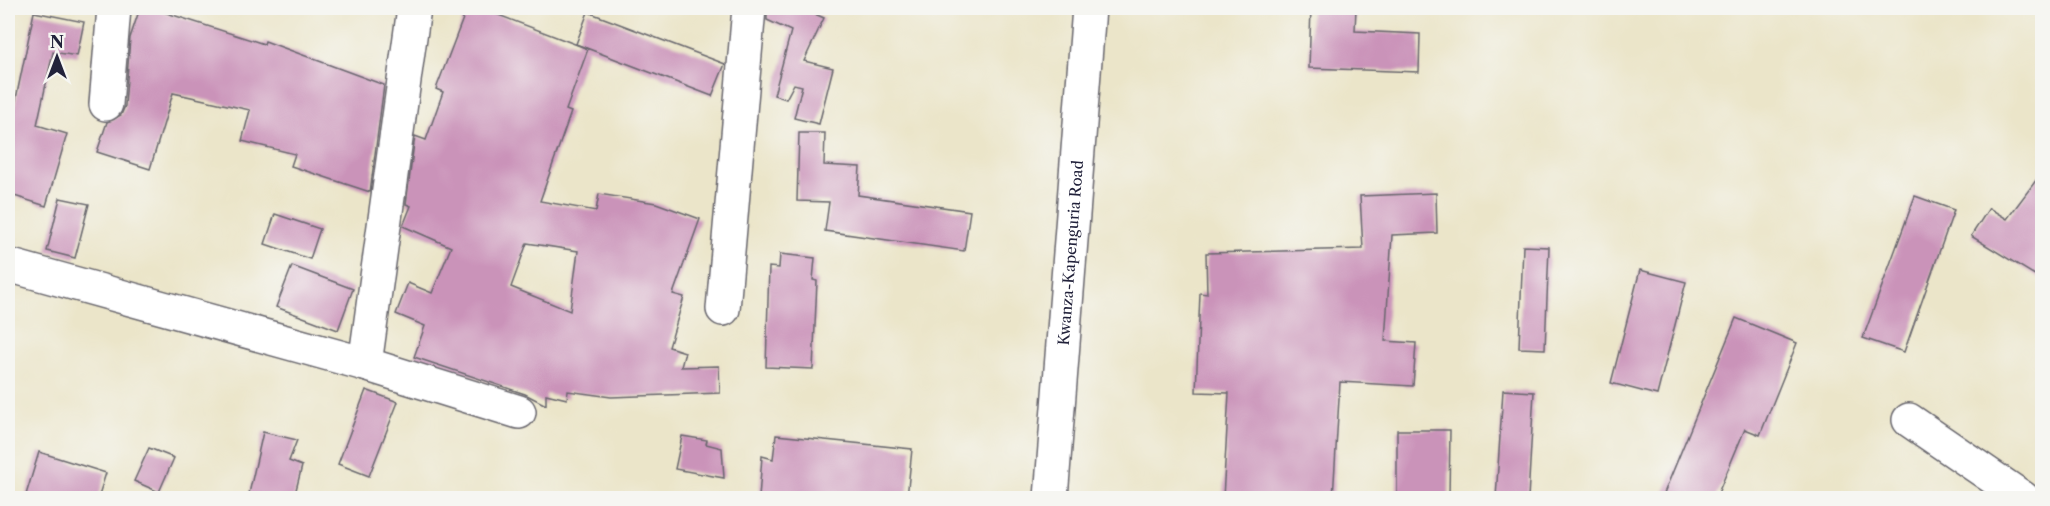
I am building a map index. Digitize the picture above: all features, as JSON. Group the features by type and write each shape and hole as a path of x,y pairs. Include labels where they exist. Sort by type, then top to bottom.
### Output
{"street":[{"path":"106,104 114,8"},
{"path":"364,364 414,8"},
{"path":"723,309 749,8"},
{"name":"Kwanza-Kapenguria Road","path":"1052,498 1089,8"},
{"path":"8,265 364,364 519,412"},
{"path":"1909,420 2023,498"}],"building":[{"path":"140,8 151,8 264,44 265,41 384,85 370,192 291,166 295,154 242,141 250,110 173,93 150,169 97,152 107,122 121,115 125,106 130,38"},
{"path":"467,8 480,8 588,49 566,110 571,112 540,201 596,211 599,194 656,203 700,219 673,294 684,297 669,347 685,352 681,367 719,366 720,393 611,397 568,391 567,399 546,394 546,405 525,394 414,357 425,326 396,314 408,283 432,293 451,247 403,226 411,206 406,204 415,136 426,140 443,92 436,89","holes":["527,243 578,251 570,311 511,287"]},
{"path":"767,8 801,8 824,18 804,61 833,68 819,124 794,118 802,86 794,84 786,99 774,95 791,31 767,20"},
{"path":"1311,8 1356,8 1355,31 1420,34 1419,72 1309,68"},
{"path":"34,12 84,22 77,56 53,52 37,125 67,134 46,206 8,194 8,117 12,118"},
{"path":"588,12 725,64 712,96 576,44"},
{"path":"799,133 825,133 824,165 860,167 858,195 970,211 964,251 825,231 829,202 797,201"},
{"path":"2043,171 2043,280 1971,236 1989,208 2007,219"},
{"path":"1436,193 1437,233 1392,235 1385,341 1416,343 1413,386 1340,382 1333,498 1223,498 1229,393 1196,392 1200,293 1207,294 1206,253 1363,249 1360,196"},
{"path":"1915,196 1954,210 1904,352 1863,338"},
{"path":"60,198 89,204 75,258 47,251"},
{"path":"275,214 320,229 310,259 265,244"},
{"path":"1523,246 1549,247 1545,349 1519,348"},
{"path":"780,254 815,258 813,280 817,281 813,369 766,367 769,267 779,268"},
{"path":"292,266 353,289 338,330 276,307"},
{"path":"1640,270 1686,282 1657,395 1611,383"},
{"path":"1736,318 1797,343 1760,435 1745,429 1716,498 1662,498"},
{"path":"366,390 398,402 369,476 338,464"},
{"path":"1503,390 1534,392 1528,498 1496,498"},
{"path":"1397,430 1450,430 1449,498 1397,498"},
{"path":"263,432 297,440 289,461 302,466 294,498 248,498"},
{"path":"776,435 912,449 907,498 759,498 762,456 773,459"},
{"path":"682,436 707,440 706,444 722,448 724,478 675,469"},
{"path":"149,448 174,458 159,492 134,481"},
{"path":"39,452 106,473 98,498 25,498"}]}
